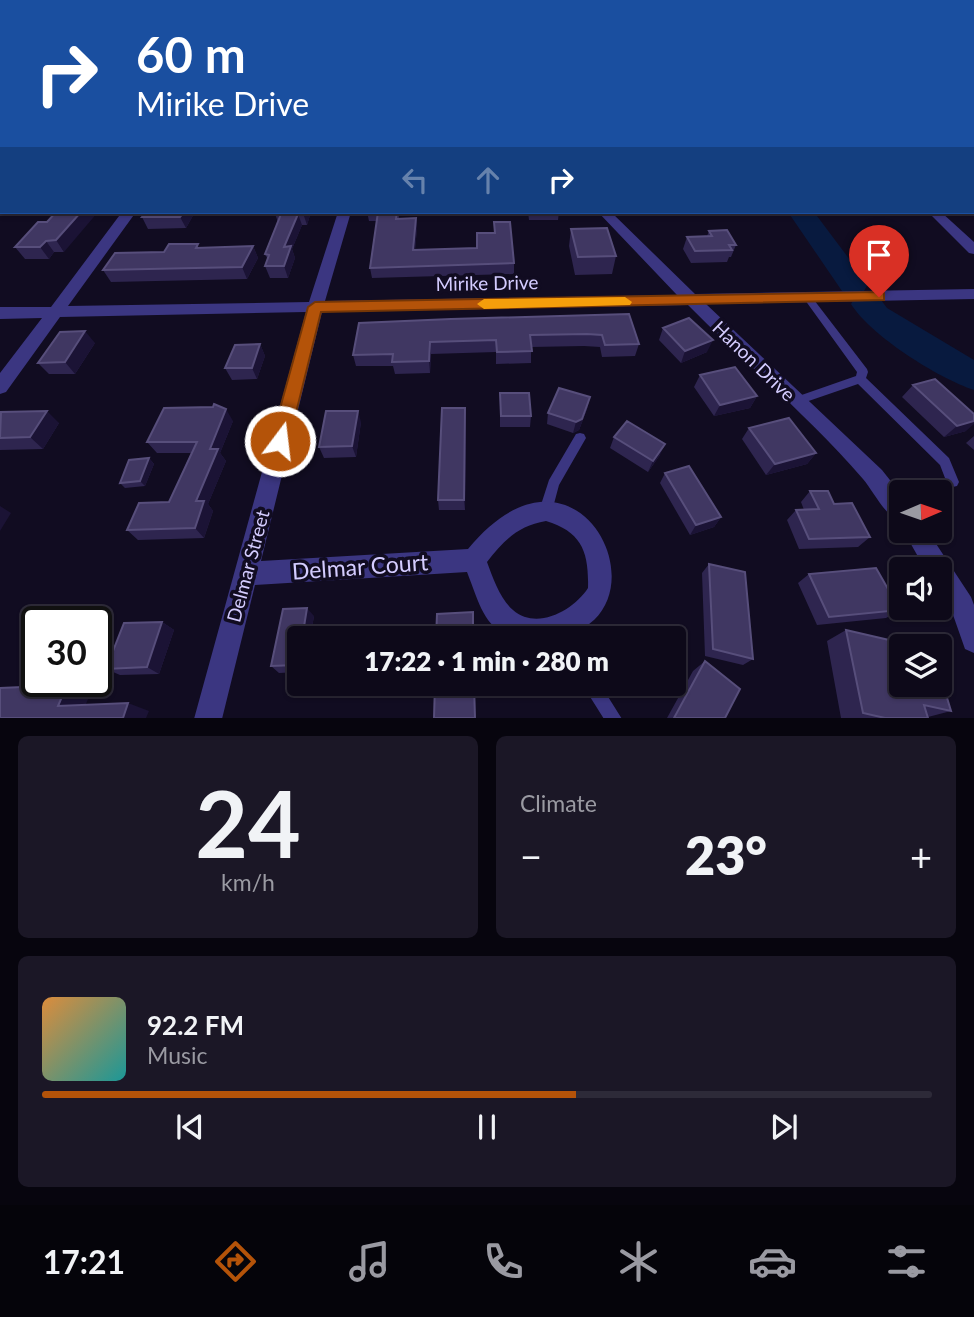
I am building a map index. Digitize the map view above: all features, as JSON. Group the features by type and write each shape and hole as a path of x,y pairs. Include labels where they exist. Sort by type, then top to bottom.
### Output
{"street":[{"path":"0,387 128,214"},
{"name":"Delmar Street","path":"208,718 315,307 343,214"},
{"name":"Hanon Drive","path":"606,214 691,301 889,493"},
{"path":"936,214 974,250"},
{"name":"Mirike Drive","path":"0,313 974,294"},
{"path":"515,626 503,620 474,560 501,527 523,514 546,511 575,519 585,528 594,543 600,579 599,594 583,614 563,626"},
{"name":"Delmar Court","path":"246,574 474,560"},
{"path":"952,590 962,606 974,640"}],"lane":[{"path":"797,401 860,379 863,372 808,298"},
{"path":"860,379 945,462 952,482"},
{"path":"546,511 553,484 580,438"},
{"path":"598,696 613,718"}],"building":[{"path":"54,214 79,214 56,240 46,241 40,247 15,247 38,222 47,222"},
{"path":"144,214 182,214 180,217 142,217"},
{"path":"281,214 298,214 284,247 291,246 284,266 265,266 269,255 265,254"},
{"path":"378,214 397,214 396,219 416,218 413,250 477,248 477,233 495,233 494,222 510,222 514,263 370,268"},
{"path":"607,228 616,256 578,257 571,229"},
{"path":"727,230 736,245 729,245 732,250 695,251 687,237 712,236 709,231"},
{"path":"169,244 198,244 196,248 253,246 242,267 103,270 115,253 164,252"},
{"path":"629,314 639,344 605,345 602,335 530,335 532,351 497,352 496,340 430,342 429,361 392,362 393,354 353,355 359,323"},
{"path":"689,318 713,340 685,351 663,328"},
{"path":"85,331 65,362 38,363 60,332"},
{"path":"260,344 252,368 225,368 235,345"},
{"path":"735,367 757,396 720,405 700,375"},
{"path":"935,379 974,414 974,421 957,426 913,385"},
{"path":"559,388 590,397 582,419 576,422 548,413"},
{"path":"500,393 529,393 531,416 501,416"},
{"path":"214,404 226,409 210,449 218,449 196,501 204,501 195,528 127,530 139,503 169,502 197,442 147,442 164,408 213,407"},
{"path":"442,408 465,408 464,500 438,500"},
{"path":"47,411 30,437 0,438 1,412"},
{"path":"326,411 358,411 352,446 319,447"},
{"path":"789,418 816,453 775,464 749,428"},
{"path":"627,421 665,444 653,461 614,437"},
{"path":"149,458 140,481 120,483 129,460"},
{"path":"689,466 721,517 696,525 665,473"},
{"path":"810,491 828,491 834,504 852,503 870,537 809,539 796,510 819,509"},
{"path":"709,564 745,572 753,659 713,649"},
{"path":"876,568 889,591 889,611 829,617 809,574"},
{"path":"307,608 304,626 287,626 287,665 271,666 283,609"},
{"path":"473,612 473,626 437,626 437,614"},
{"path":"162,622 147,667 112,669 112,654 124,623"},
{"path":"846,630 889,640 889,697 947,697 951,711 924,705 928,718 885,718 863,713"},
{"path":"705,661 740,689 725,718 674,718"},
{"path":"21,687 21,697 62,697 58,706 128,703 123,718 0,718 0,688"},
{"path":"435,696 474,696 475,718 434,718"}],"waterway":[{"path":"802,214 853,284"},
{"path":"867,304 876,316 951,365 974,376"}],"slow traffic":[{"path":"484,304 625,302"}],"route":[{"path":"280,441 315,307 879,297"}]}
